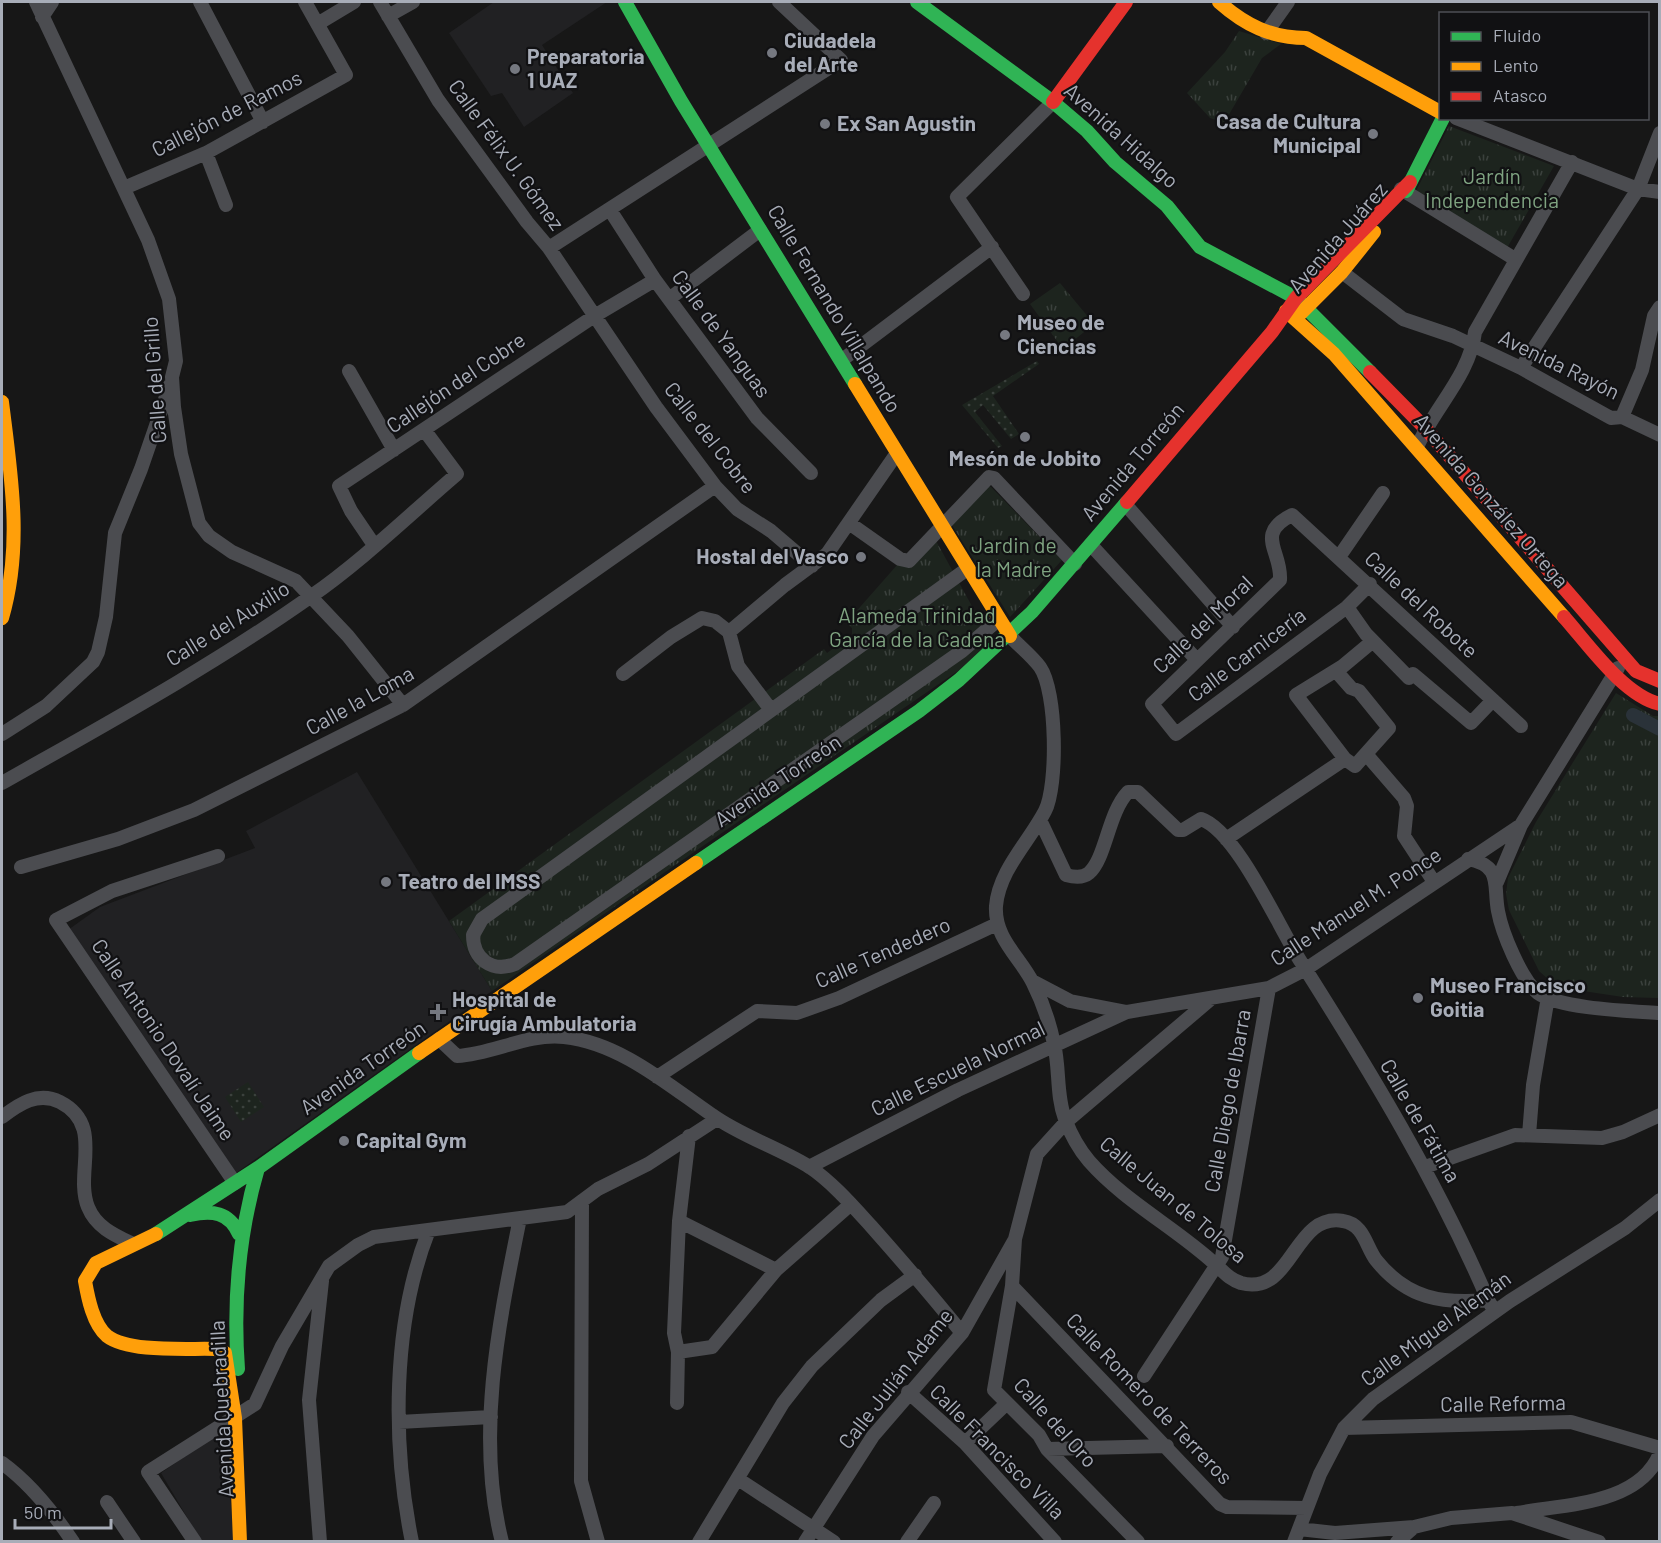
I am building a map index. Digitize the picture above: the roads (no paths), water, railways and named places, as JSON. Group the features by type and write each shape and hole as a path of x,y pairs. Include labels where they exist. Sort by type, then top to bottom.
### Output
{"street":[{"name":"Calle del Grillo","path":"36,2 148,240 169,299 176,361 172,377 181,454 199,523 209,536 232,552 296,580 348,636 403,705"},
{"path":"42,17 52,2"},
{"path":"200,2 263,122"},
{"path":"305,2 319,23 354,2"},
{"name":"Calle Félix U. Gómez","path":"381,2 444,108 596,315"},
{"path":"388,16 413,2"},
{"path":"549,248 841,60 779,2"},
{"name":"Avenida Hidalgo","path":"916,2 1053,102 1087,131 1115,162 1167,206 1200,247 1301,303"},
{"path":"1023,294 957,197 1053,102 1126,2"},
{"path":"1219,2 1242,22 1284,39 1306,39 1439,111"},
{"path":"1266,33 1288,2"},
{"name":"Calle Fernando Villalpando","path":"628,3 760,230 842,360 998,620 1010,636"},
{"name":"Callejón de Ramos","path":"124,188 206,153 346,75 319,23"},
{"name":"Avenida Juárez","path":"1290,315 1301,303 1342,272 1405,188 1442,120"},
{"path":"1461,120 1638,189 1659,192"},
{"path":"1521,368 1638,189 1659,133"},
{"path":"206,153 226,205"},
{"path":"1417,447 1425,428 1464,368 1473,346 1475,332 1572,162"},
{"path":"1301,303 1405,188 1515,259"},
{"name":"Calle de Yanguas","path":"610,210 655,280 757,418 811,473"},
{"path":"669,299 760,230"},
{"path":"842,360 992,247"},
{"name":"Avenida Rayón","path":"1342,272 1403,319 1473,346 1521,368 1611,418 1622,417 1659,435"},
{"name":"Callejón del Cobre","path":"374,545 351,511 339,486 425,431 596,315 655,280"},
{"name":"Avenida González Ortega","path":"1301,303 1425,428 1636,671 1659,681"},
{"path":"1622,417 1642,370 1654,316 1659,307"},
{"name":"Calle del Cobre","path":"596,315 656,407 715,486 737,509 771,531 812,566"},
{"name":"Avenida González Ortega","path":"1290,315 1334,354 1615,675 1651,702 1659,704"},
{"name":"Avenida Torreón","path":"229,1365 225,1353 216,1349 126,1345 106,1335 90,1305 85,1281 96,1263 156,1234 258,1168 439,1040 919,711 982,662 1010,636 1075,564 1272,332 1290,315"},
{"path":"349,371 394,450"},
{"path":"2,734 54,699 93,662 98,652 106,617 116,533 141,469 172,377"},
{"path":"2,402 12,490 14,553 10,586 2,618"},
{"name":"Calle del Auxilio","path":"2,783 129,711 311,597 374,545 457,474 425,431"},
{"path":"729,632 785,585 827,554 897,453"},
{"path":"849,523 900,559 909,561 985,479 993,478 1075,564"},
{"name":"Calle la Loma","path":"21,867 118,838 194,810 403,705 715,486"},
{"path":"1339,557 1383,493"},
{"path":"1125,504 1233,627"},
{"name":"Calle del Robote","path":"1292,514 1521,726"},
{"name":"Calle del Moral","path":"1152,705 1280,580 1280,566 1270,542 1274,528 1292,514"},
{"path":"1091,545 1171,635 1197,660"},
{"path":"967,569 482,919 473,935 478,956 484,962 498,968 514,964 971,645 998,620"},
{"name":"Calle Carnicería","path":"1152,705 1176,734 1347,607 1370,584"},
{"path":"1347,607 1373,641 1409,678 1413,674 1471,723 1492,700"},
{"path":"623,674 671,637 702,618 715,621 729,632 738,666 771,711"},
{"path":"1010,636 1041,668 1050,690 1054,720 1052,776 1047,808 1002,881 996,907 997,924 1016,960 1032,981"},
{"path":"1336,671 1351,688 1359,690 1389,728 1355,766 1344,759 1296,695 1336,671 1373,641"},
{"path":"1624,657 1615,675 1563,753 1521,825 1497,882 1498,911 1521,971 1539,993 1548,998 1611,1010 1659,1013"},
{"path":"1366,754 1404,798 1407,806 1404,836 1434,882"},
{"path":"1226,839 1344,759"},
{"name":"Calle de Fátima","path":"1040,820 1066,875 1076,878 1088,873 1097,860 1119,802 1128,792 1138,792 1178,830 1201,819 1212,822 1248,870 1425,1167 1468,1251 1488,1299"},
{"name":"Calle Manuel M. Ponce","path":"1032,981 1070,1001 1126,1012 1269,988 1306,969 1521,825"},
{"name":"Calle Antonio Dovalí Jaime","path":"218,856 112,891 56,920 235,1183"},
{"path":"1468,859 1480,862 1489,868 1497,882"},
{"name":"Calle Tendedero","path":"657,1077 757,1011 797,1013 839,998 997,924"},
{"name":"Calle Juan de Tolosa","path":"1032,981 1054,1045 1060,1104 1074,1143 1091,1163 1216,1265 1222,1273 1233,1280 1261,1284 1274,1279 1313,1229 1322,1222 1345,1221 1363,1233 1375,1259 1395,1281 1415,1292 1425,1297 1455,1303 1488,1299"},
{"name":"Calle Diego de Ibarra","path":"1143,1376 1222,1257 1269,988"},
{"path":"1529,1135 1533,1085 1548,998"},
{"path":"1015,1239 1037,1154 1066,1122 1212,999"},
{"name":"Calle Escuela Normal","path":"809,1167 958,1090 1126,1012"},
{"path":"439,1040 457,1056 471,1055 541,1037 566,1037 635,1061 717,1119 809,1167 851,1204 915,1275 962,1333"},
{"path":"2,1118 27,1101 40,1097 58,1101 75,1112 83,1128 87,1154 84,1192 91,1214 106,1230 133,1244"},
{"path":"1425,1167 1515,1135 1602,1138 1623,1132 1659,1115"},
{"path":"195,1542 148,1472 255,1404 282,1346 323,1276 339,1257 374,1237 567,1212 598,1189 648,1164 717,1119"},
{"path":"677,1403 678,1352 674,1333 680,1221 689,1136"},
{"name":"Avenida Quebradilla","path":"240,1542 236,1351 240,1260 248,1202 258,1168"},
{"path":"235,1183 239,1195 240,1260"},
{"name":"Calle Miguel Alemán","path":"1297,1535 1320,1474 1344,1428 1373,1399 1496,1312 1625,1228 1659,1200"},
{"path":"582,1202 581,1481 598,1542"},
{"path":"678,1352 712,1347 776,1270 851,1204"},
{"path":"183,1217 207,1211 219,1212 235,1222 240,1234"},
{"path":"502,1542 493,1500 491,1417 505,1292 520,1218"},
{"path":"680,1221 776,1270"},
{"path":"412,1542 401,1462 399,1422 410,1291 429,1230"},
{"name":"Calle del Oro","path":"1015,1239 1012,1286 994,1390 1039,1435 1047,1449 1138,1542"},
{"name":"Calle Julián Adame","path":"805,1542 873,1436 908,1392 962,1333 1015,1239"},
{"path":"699,1542 783,1403 824,1353 881,1300 915,1275"},
{"path":"320,1542 309,1400 323,1276"},
{"name":"Calle Romero de Terreros","path":"1012,1286 1220,1504 1227,1507 1307,1508"},
{"path":"1488,1299 1496,1312"},
{"name":"Avenida Quebradilla","path":"229,1365 239,1416 250,1542"},
{"name":"Calle Francisco Villa","path":"908,1392 965,1443 1055,1542"},
{"path":"965,1443 1006,1404"},
{"path":"399,1422 491,1417"},
{"name":"Calle Reforma","path":"1344,1428 1571,1422 1659,1448"},
{"path":"1047,1449 1167,1446"},
{"path":"1297,1535 1414,1527 1451,1518 1512,1514 1607,1497 1628,1490 1655,1464 1659,1453"},
{"path":"2,1463 16,1473 48,1506 74,1542"},
{"path":"738,1479 834,1542"},
{"path":"107,1502 134,1542"},
{"path":"907,1542 934,1503"},
{"path":"1512,1514 1599,1542"},
{"path":"1397,1542 1414,1527"}],"waterway":[{"path":"1633,715 1660,729"}],"place":[{"name":"Ciudadela del Arte","path":"772,53"},
{"name":"Preparatoria 1 UAZ","path":"515,69"},
{"name":"Ex San Agustin","path":"825,124"},
{"name":"Casa de Cultura Municipal","path":"1373,134"},
{"name":"Museo de Ciencias","path":"1005,335"},
{"name":"Mesón de Jobito","path":"1025,437"},
{"name":"Hostal del Vasco","path":"861,557"},
{"name":"Teatro del IMSS","path":"386,882"},
{"name":"Museo Francisco Goitia","path":"1418,998"},
{"name":"Hospital de Cirugía Ambulatoria","path":"438,1012"},
{"name":"Capital Gym","path":"344,1141"}],"park label":[{"name":"Jardín Independencia","path":"1492,189"},
{"name":"Jardin de la Madre","path":"1014,558"},
{"name":"Alameda Trinidad García de la Cadena","path":"917,628"}]}
